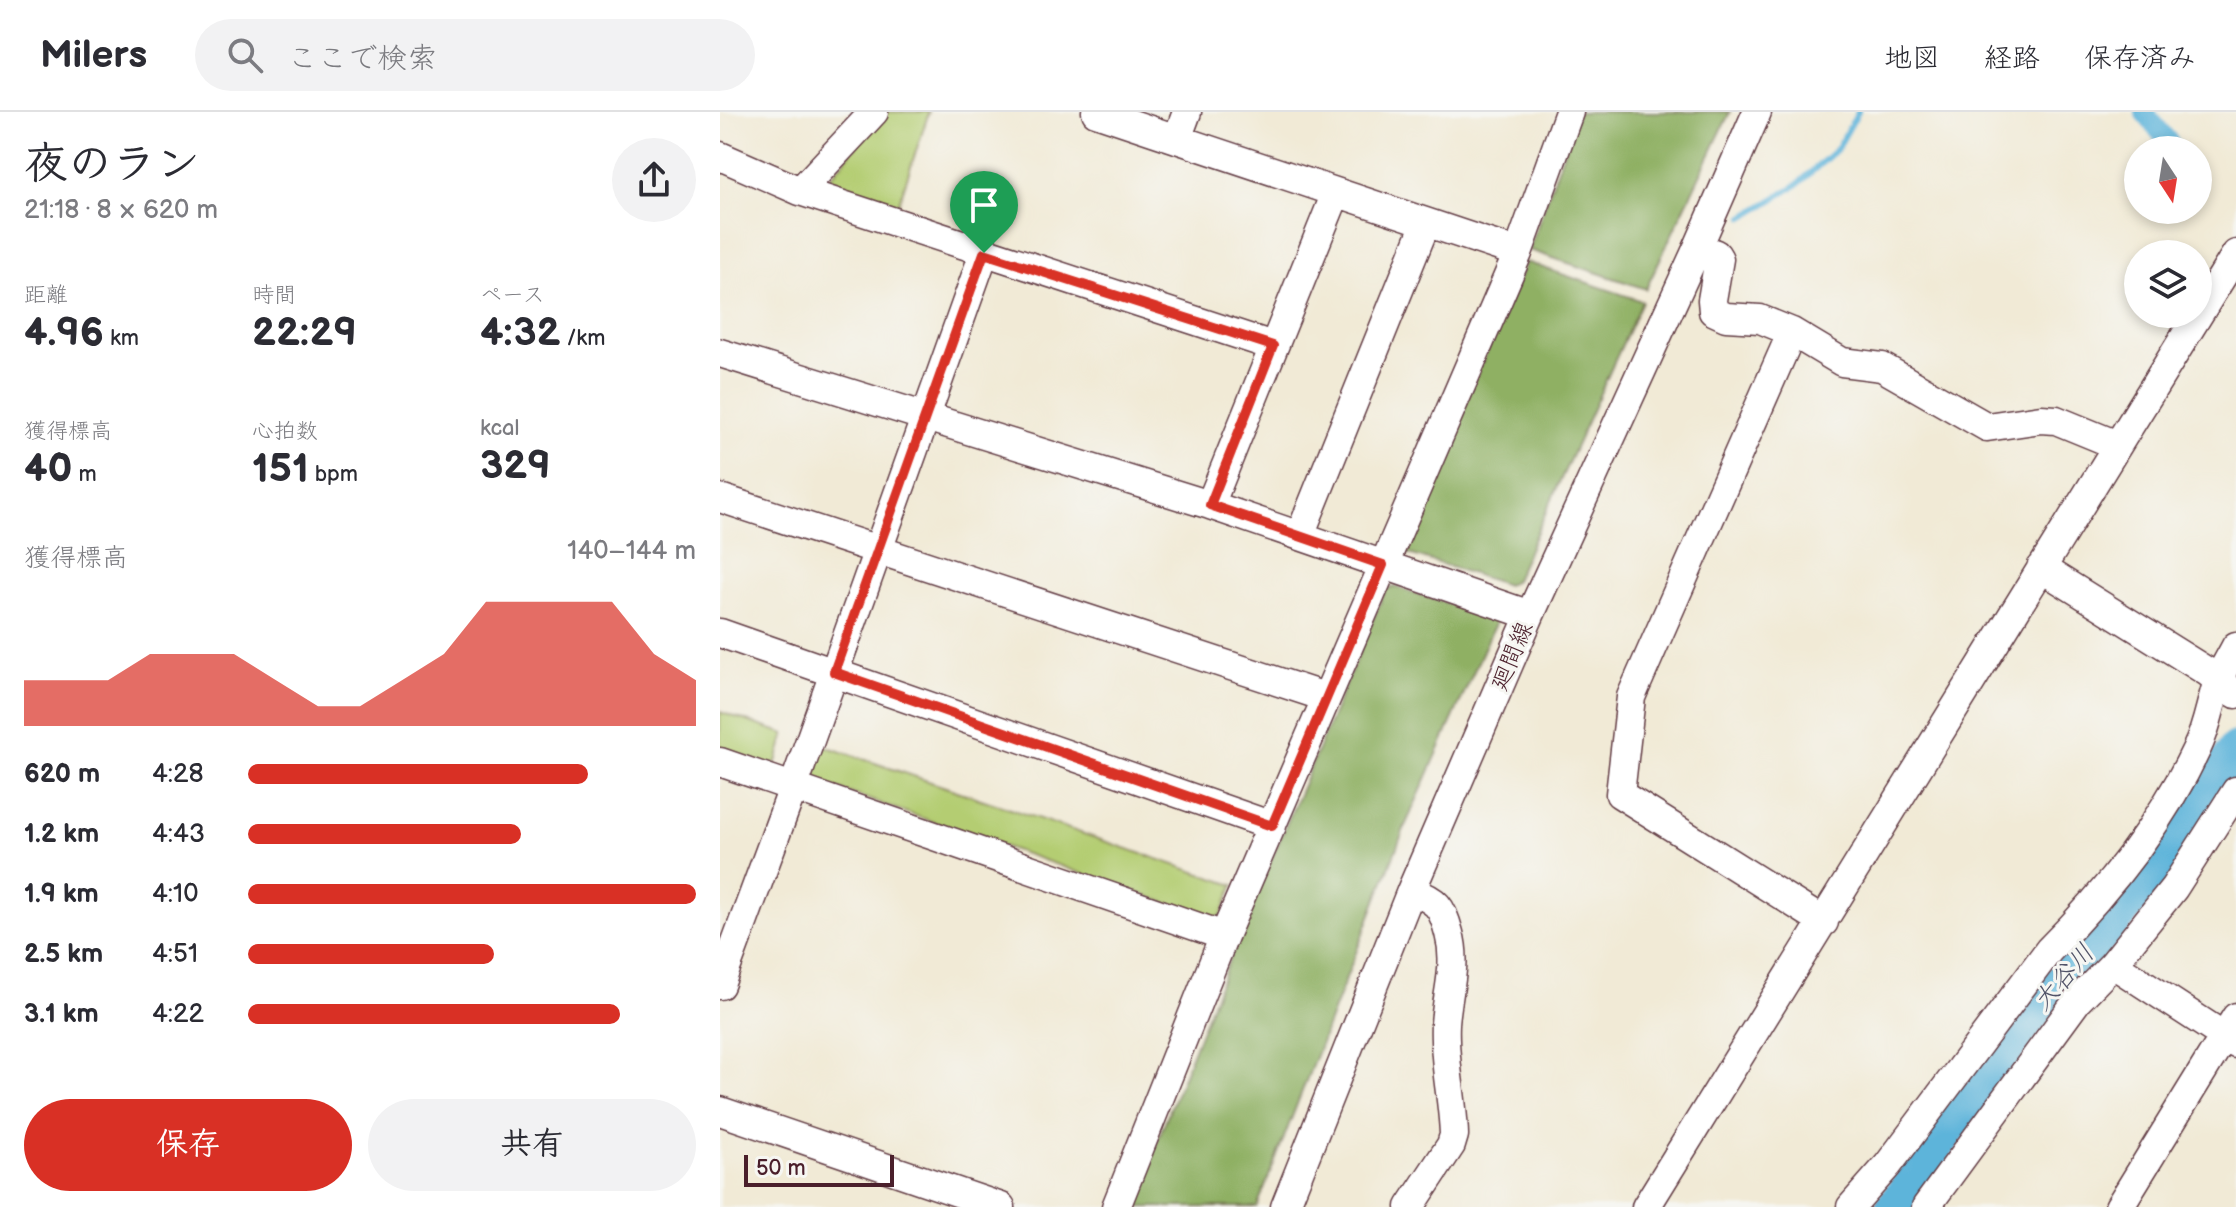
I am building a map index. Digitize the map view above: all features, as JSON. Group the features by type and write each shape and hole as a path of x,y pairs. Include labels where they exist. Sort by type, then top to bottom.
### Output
{"street":[{"path":"800,191 874,112"},
{"path":"1096,112 1518,253"},
{"path":"1177,139 1187,112"},
{"path":"1116,1207 1224,936 1518,253 1569,112"},
{"name":"廻間線","path":"1285,1207 1411,891 1530,615 1757,112"},
{"path":"720,156 800,191 1273,346"},
{"path":"1210,505 1336,193"},
{"path":"1300,535 1426,223"},
{"path":"1698,247 1716,254 1719,259 1712,300 1713,311 1718,316 1760,319 1792,332 1842,362 1882,367 1987,427 2041,419 2056,420 2117,445"},
{"path":"720,985 984,253"},
{"path":"1646,1207 2236,254"},
{"path":"1792,332 1631,697 1620,794 1824,922"},
{"path":"720,353 1210,505 1530,615"},
{"path":"720,498 1325,697"},
{"path":"2041,568 2226,687"},
{"path":"720,633 1272,826"},
{"path":"1851,1207 1888,1165 2049,950 2076,923 2144,836 2181,779 2198,746 2209,717 2226,687 2236,646"},
{"path":"720,762 1224,936"},
{"path":"1926,1207 2077,1001 2113,964 2174,888 2236,791"},
{"path":"1410,1207 1451,1145 1454,1135 1445,1024 1455,966 1454,949 1444,914 1432,898 1411,891"},
{"path":"2113,964 2232,1033 2119,1207"},
{"path":"720,1111 1001,1207"}],"green space":[{"path":"884,112 929,112 895,214 820,190"},
{"path":"1578,112 1730,112 1646,289 1529,250"},
{"path":"1526,262 1642,301 1515,580 1507,585 1406,553 1403,544"},
{"path":"1395,587 1497,619 1406,824 1257,1207 1131,1207 1234,948 1386,589"},
{"path":"720,712 785,734 777,762 769,766 720,749"},
{"path":"822,745 1234,885 1221,916 1213,919 815,781 812,773"}],"waterway":[{"path":"1744,217 1798,184 1837,149 1858,112"},
{"path":"2144,112 2164,136"},
{"name":"大谷川","path":"1893,1207 2039,1006 2141,890 2236,749"}],"route":[{"path":"984,253 1273,346 1210,505 1383,565 1272,826 834,672 984,253"}]}
